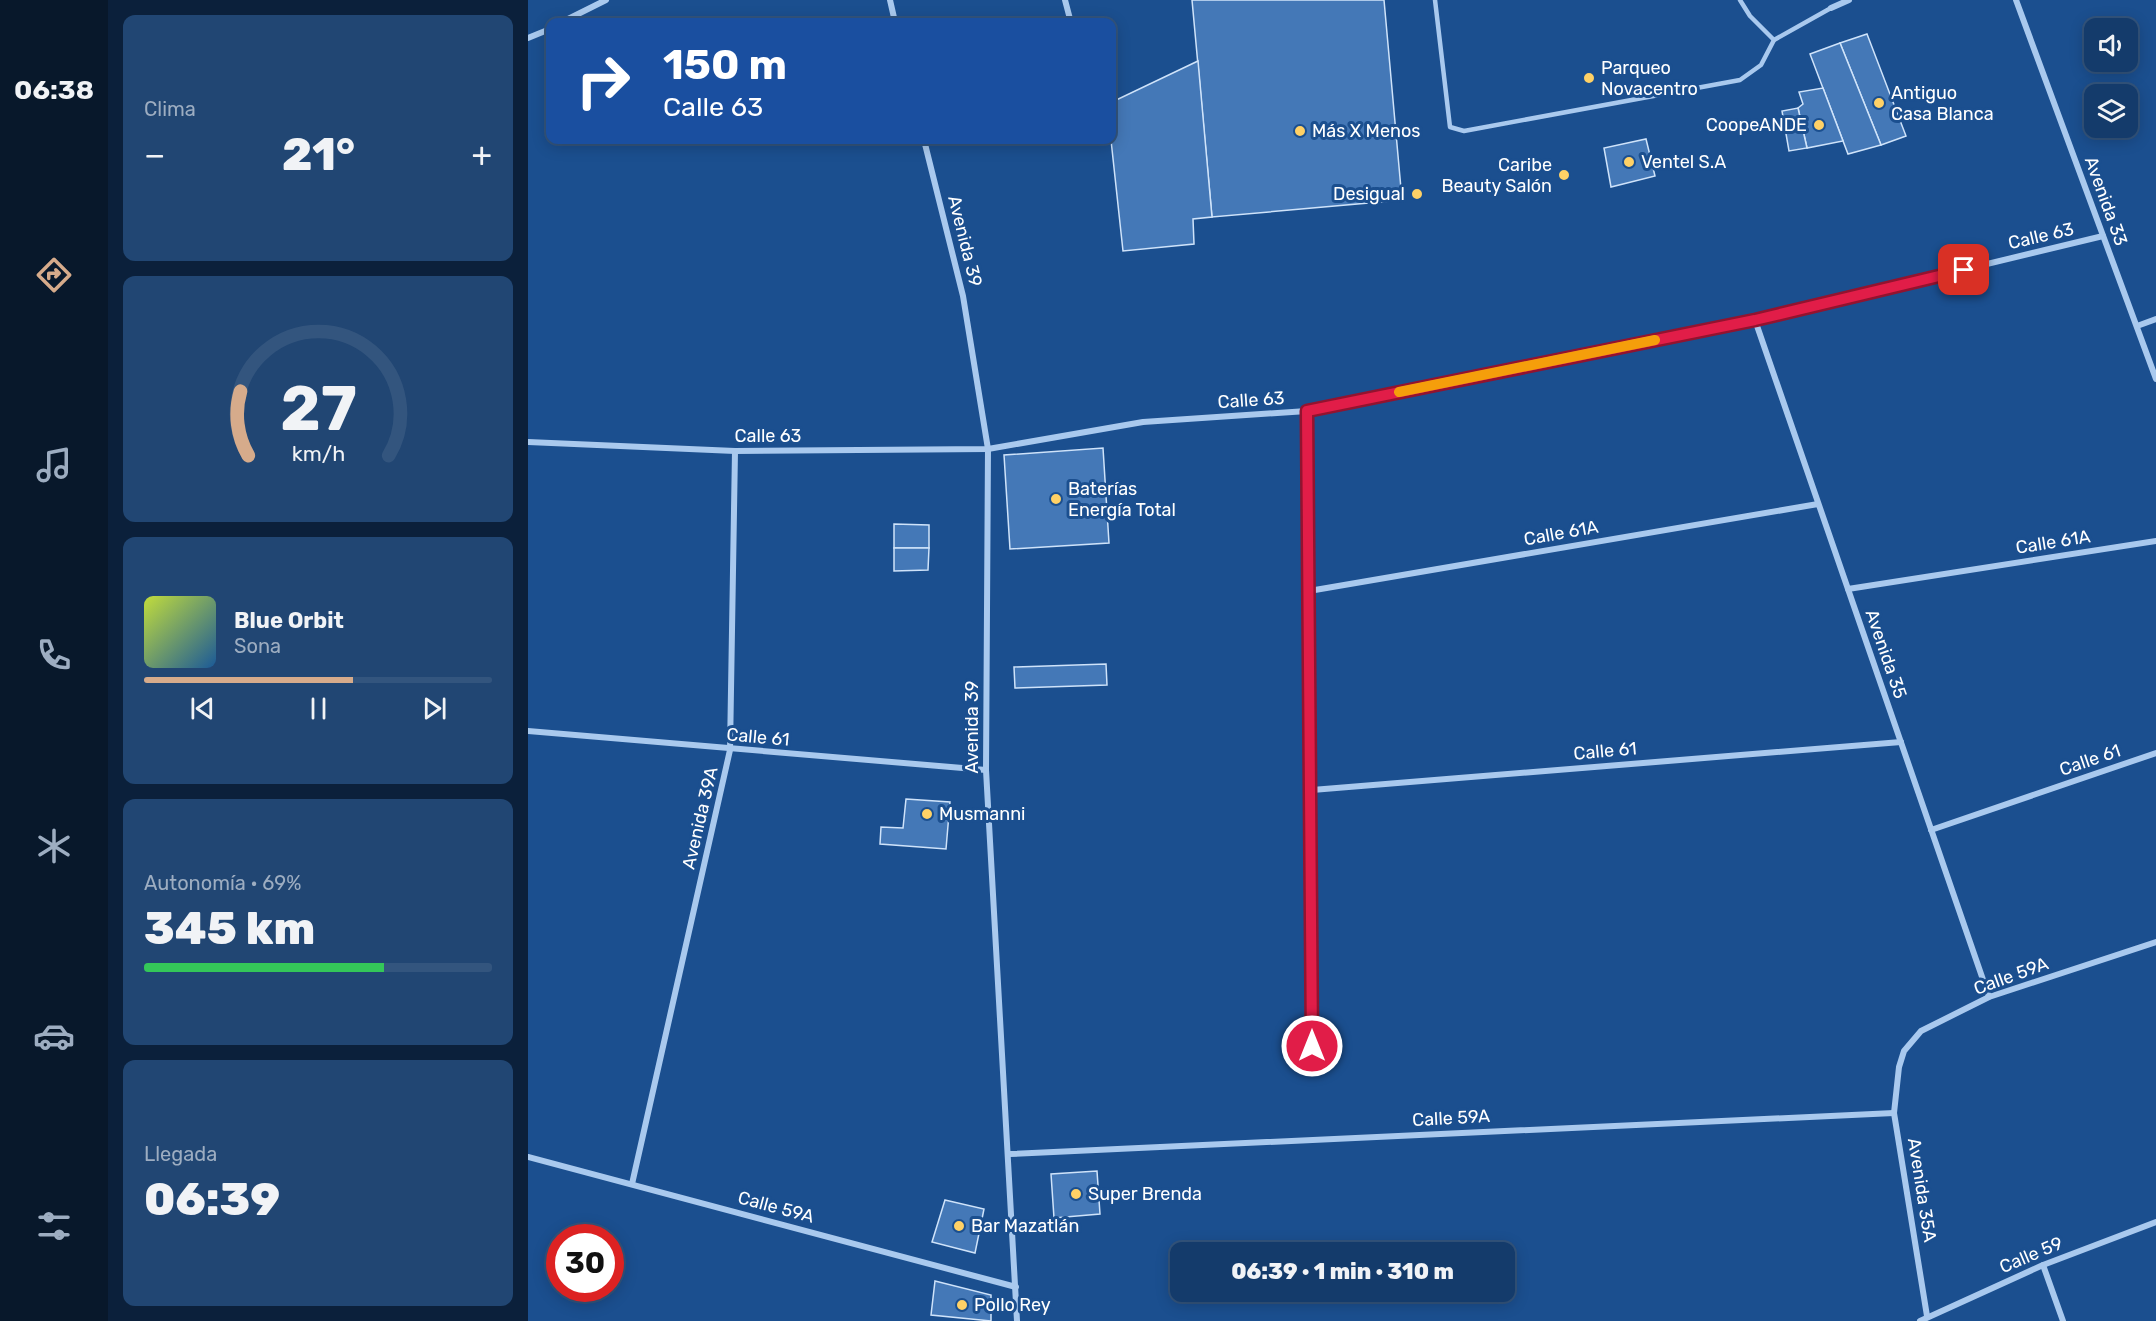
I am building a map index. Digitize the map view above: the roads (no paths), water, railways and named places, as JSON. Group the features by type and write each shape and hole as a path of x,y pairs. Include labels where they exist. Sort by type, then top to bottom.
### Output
{"street":[{"path":"570,18 606,0"},
{"path":"890,0 894,18"},
{"path":"1065,0 1070,18"},
{"path":"1831,8 1849,0"},
{"name":"Avenida 33","path":"2016,0 2156,379"},
{"path":"528,38 546,31"},
{"name":"Avenida 39","path":"925,144 963,296 988,449 986,770 1010,1154 1017,1321"},
{"name":"Calle 63","path":"528,442 735,451 988,449 1143,422 1307,411 1755,320 2103,236"},
{"path":"2137,326 2156,319"},
{"name":"Avenida 35","path":"1755,320 1989,998"},
{"path":"1307,411 1312,789 1312,1046"},
{"name":"Avenida 39A","path":"632,1184 730,750 735,451"},
{"name":"Calle 61A","path":"1309,591 1818,504"},
{"name":"Calle 61A","path":"1848,589 2156,541"},
{"name":"Calle 61","path":"528,732 986,770"},
{"name":"Calle 61","path":"1312,789 1901,742"},
{"name":"Calle 61","path":"1931,830 2156,753"},
{"name":"Calle 59A","path":"1899,1067 1905,1051 1921,1031 1989,998 2156,942"},
{"name":"Avenida 35A","path":"1899,1067 1894,1113 1927,1316"},
{"name":"Calle 59A","path":"1010,1154 1894,1113"},
{"name":"Calle 59A","path":"528,1157 1016,1287"},
{"name":"Calle 59","path":"1920,1321 2043,1265 2156,1222"},
{"path":"2043,1265 2063,1321"}],"lane":[{"path":"1435,0 1450,127 1464,131 1740,80 1761,65 1774,40 1831,8"},
{"path":"1740,0 1750,16 1774,40"}],"place":[{"name":"Parqueo Novacentro","path":"1589,78"},
{"name":"Antiguo Casa Blanca","path":"1879,103"},
{"name":"CoopeANDE","path":"1819,125"},
{"name":"Más X Menos","path":"1300,131"},
{"name":"Ventel S.A","path":"1629,162"},
{"name":"Caribe Beauty Salón","path":"1564,175"},
{"name":"Desigual","path":"1417,194"},
{"name":"Baterías Energía Total","path":"1056,499"},
{"name":"Musmanni","path":"927,814"},
{"name":"Super Brenda","path":"1076,1194"},
{"name":"Bar Mazatlán","path":"959,1226"},
{"name":"Pollo Rey","path":"962,1305"}]}
